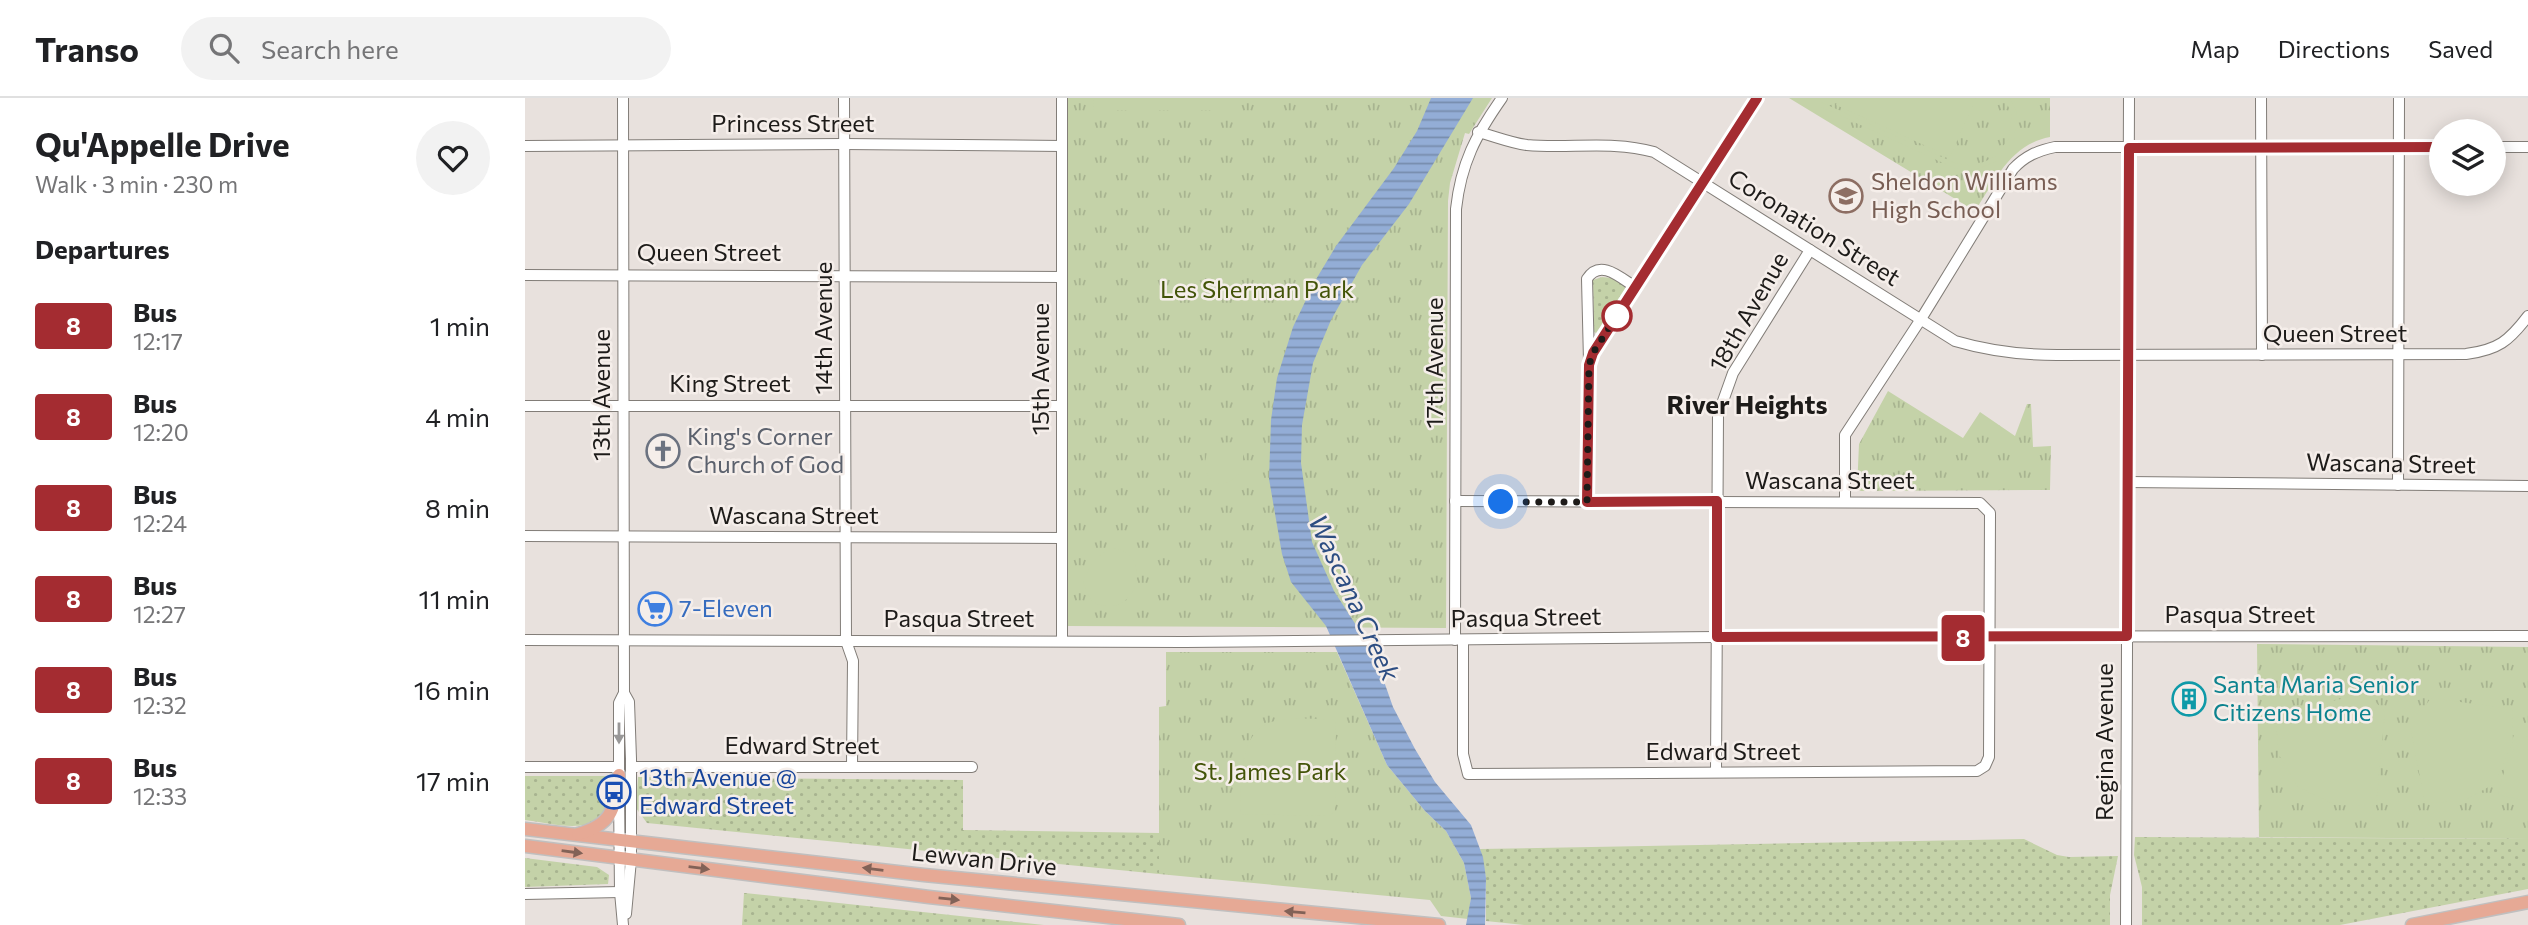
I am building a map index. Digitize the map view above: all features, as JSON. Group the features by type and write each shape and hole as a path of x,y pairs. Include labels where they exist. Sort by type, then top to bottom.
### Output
{"main road":[{"path":"575,835 602,825 609,817 614,806 619,771"},
{"name":"Lewvan Drive","path":"525,829 1118,895 1438,925"},
{"name":"Lewvan Drive","path":"525,846 1179,925"},
{"path":"2412,925 2528,902"}],"street":[{"name":"13th Avenue","path":"623,98 624,692 619,703 619,771 625,841"},
{"name":"14th Avenue","path":"844,98 846,641 853,661 852,767"},
{"name":"15th Avenue","path":"1062,98 1062,640"},
{"name":"17th Avenue","path":"1468,774 1463,754 1455,501 1456,209 1464,163 1478,132 1501,98"},
{"path":"1589,365 1593,353 1757,98"},
{"name":"Regina Avenue","path":"2126,925 2129,98"},
{"path":"2261,98 2262,355"},
{"path":"2398,485 2399,98"},
{"name":"Coronation Street","path":"1478,132 1526,145 1611,145 1654,152 1955,341 2023,355 2128,355"},
{"name":"Princess Street","path":"525,146 1062,146"},
{"path":"1845,502 1845,435 1921,319 2013,169 2023,158 2039,150 2055,147 2429,147"},
{"path":"2506,147 2528,148"},
{"name":"18th Avenue","path":"1716,772 1718,415 1733,373 1810,250"},
{"path":"1587,502 1587,279 1591,272 1607,269 1635,287"},
{"name":"Queen Street","path":"525,275 1062,277"},
{"name":"Queen Street","path":"2128,355 2466,354 2485,352 2512,337 2528,316"},
{"name":"King Street","path":"525,406 1062,406"},
{"name":"Wascana Street","path":"2127,482 2528,486"},
{"name":"Wascana Street","path":"1455,501 1980,503 1990,513 1990,638"},
{"name":"Wascana Street","path":"525,536 1062,538"},
{"name":"Pasqua Street","path":"525,640 1294,642 1717,637 2528,636"},
{"name":"Edward Street","path":"1468,774 1977,771 1985,766 1989,757 1990,638"},
{"name":"13th Avenue","path":"624,692 629,702 631,767 625,841 624,925"},
{"path":"525,767 619,771"},
{"name":"Edward Street","path":"631,767 972,767"},
{"name":"13th Avenue","path":"624,925 619,892 625,859"},
{"path":"525,894 619,892"}],"green space":[{"name":"Les Sherman Park","path":"1066,98 1492,98 1469,134 1465,133 1450,183 1448,201 1446,628 1067,626"},
{"path":"1093,98 1226,98 1226,110 1094,110"},
{"path":"1789,98 2050,98 2050,137 2036,141 2014,155 1975,211"},
{"path":"1813,98 1955,163 1974,166 1995,157 2009,138 2012,114 2004,98 2010,98 2017,113 2014,140 1997,161 1975,170 1954,168 1817,105"},
{"path":"1839,98 1976,98 1950,157 1836,105"},
{"path":"1611,278 1625,286 1625,290 1596,333 1593,280"},
{"path":"1888,391 1963,438 1980,412 2015,436 2027,404 2031,404 2033,447 2051,446 2050,490 1857,489 1859,444"},
{"path":"1237,442 1243,447 1243,467 1229,481 1222,483 1210,479 1205,464 1207,453 1218,443"},
{"path":"1109,549 1122,550 1130,556 1136,565 1137,576 1135,588 1129,597 1120,604 1107,606 1093,601 1083,581 1094,560"},
{"path":"2257,644 2528,647 2528,839 2259,837"},
{"name":"St. James Park","path":"1166,652 1337,652 1387,765 1425,811 1446,831 1464,863 1471,898 1468,919 1441,916 1430,900 1159,874 1159,707 1166,706"},
{"path":"2367,693 2385,712 2376,806 2336,805 2298,787 2279,755 2275,714"},
{"path":"2431,698 2512,709 2513,742 2494,784 2463,801 2425,803 2410,726"},
{"path":"1286,719 1336,719 1335,810 1330,816 1240,814 1243,762 1252,737 1260,728"},
{"path":"2528,735 2528,801 2498,795 2511,753"},
{"path":"525,776 608,776 612,782 610,804 604,815 585,825 525,820"},
{"path":"638,777 963,780 963,830 1159,833 1159,874 647,823 636,808"},
{"path":"2135,837 2528,839 2528,889 2340,925 2142,925 2142,887 2134,855"},
{"path":"2024,839 2057,855 2118,856 2110,895 2110,925 1524,925 1486,921 1486,878 1480,849"},
{"path":"525,858 597,867 609,875 608,884 525,887"},
{"path":"745,893 1044,925 742,925"}],"water":[{"path":"1431,98 1473,98 1409,204 1362,265 1331,320 1313,363 1302,425 1301,463 1312,542 1334,591 1374,653 1393,707 1415,749 1435,782 1471,825 1483,857 1486,878 1485,925 1466,925 1471,898 1464,863 1446,831 1425,811 1387,765 1326,626 1291,582 1282,554 1269,479 1271,420 1277,378 1293,327 1315,281 1336,246 1394,168 1417,131"}],"bus line":[{"name":"8","path":"1757,98 1593,353 1589,365 1587,502 1717,501 1717,637 2127,636 2129,148 2429,147"}],"place":[{"name":"Sheldon Williams High School","path":"1846,196"},
{"name":"King's Corner Church of God","path":"663,451"},
{"name":"7-Eleven","path":"655,609"},
{"name":"Santa Maria Senior Citizens Home","path":"2189,699"},
{"name":"13th Avenue @ Edward Street","path":"614,792"}],"district":[{"name":"River Heights","path":"1747,405"}],"route":[{"path":"1501,502 1587,502 1589,365 1593,353 1621,309 1617,316"}],"water label":[{"name":"Wascana Creek","path":"1354,598"}]}
